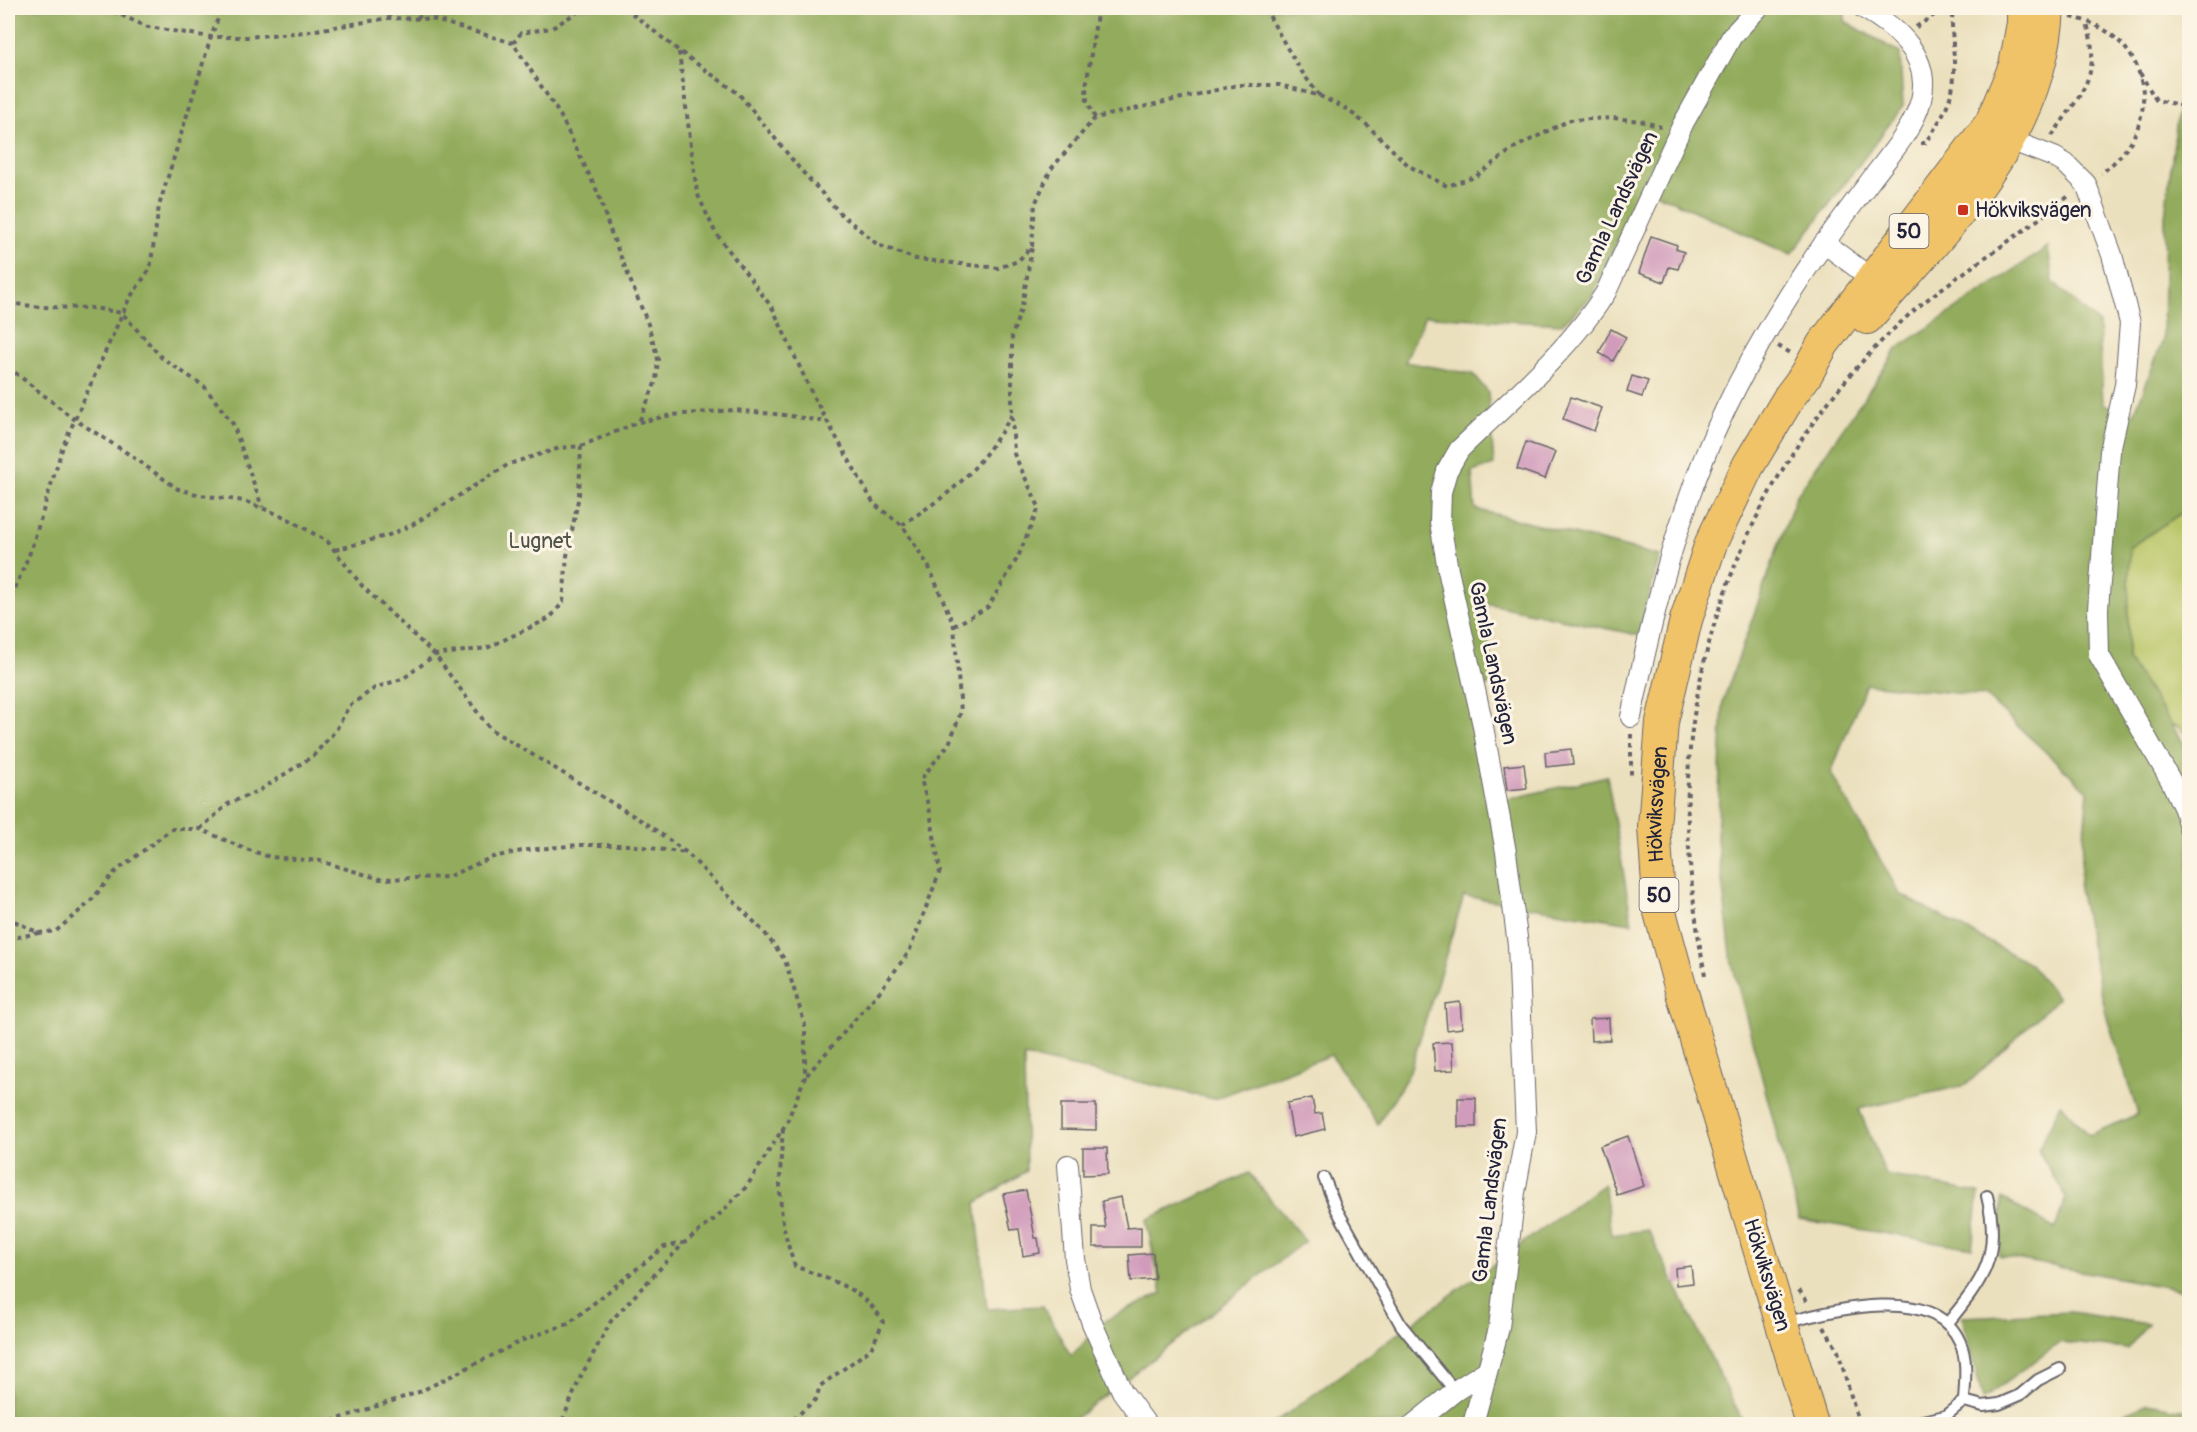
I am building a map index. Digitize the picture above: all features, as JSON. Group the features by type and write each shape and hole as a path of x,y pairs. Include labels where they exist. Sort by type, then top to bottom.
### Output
{"main road":[{"name":"Hökviksvägen","path":"1999,134 2008,84 2015,66 2023,23 2023,8"},
{"name":"Hökviksvägen","path":"1812,1425 1683,997 1660,912 1654,827 1662,722 1686,620 1711,543 1748,466 1790,396 1806,375 1836,352 1881,286 1963,210 1999,134 2038,73 2058,12"}],"street":[{"name":"Gamla Landsvägen","path":"1473,1425 1499,1328 1515,1192 1526,1132 1518,945 1506,852 1484,732 1448,570 1440,522 1441,492 1448,471 1459,450 1577,334 1595,310 1606,292 1678,133 1732,36 1758,8"},
{"path":"1630,717 1663,582 1683,515 1701,464 1733,395 1781,307 1824,243 1902,138 1922,98 1923,81 1919,61 1911,46 1879,16 1863,8"},
{"path":"1999,134 2066,164 2086,184 2112,255 2130,323 2124,385 2110,451 2098,609 2099,655 2171,781 2184,809 2190,831"},
{"path":"1824,243 1881,286"},
{"path":"1068,1165 1075,1259 1080,1289 1092,1323 1122,1391 1146,1425"},
{"path":"1414,1425 1455,1391 1486,1371"}],"lane":[{"path":"1324,1178 1337,1210 1401,1325 1455,1391"},
{"path":"1947,1324 1975,1291 1984,1275 1992,1240 1987,1196"},
{"path":"1782,1324 1817,1314 1879,1305 1908,1305 1929,1312 1947,1324 1959,1340 1965,1359 1964,1401"},
{"path":"1964,1401 1983,1406 1999,1404 2020,1395 2038,1380 2060,1369"},
{"path":"1918,1422 1945,1416 1964,1401"}],"path":[{"path":"105,8 148,27 211,37 247,37 304,32 389,18 432,20 513,43 565,124 598,194 648,324 658,359 656,381 639,422"},
{"path":"8,605 31,550 63,446 74,419 129,299 150,269 159,206 222,8"},
{"path":"416,19 431,8"},
{"path":"513,43 521,33 552,28 579,12 615,8"},
{"path":"625,8 679,51 739,94 799,168 841,214 878,245 916,260 998,268 1018,261 1032,246"},
{"path":"1095,118 1087,102 1086,87 1098,8"},
{"path":"1265,8 1302,74 1320,96"},
{"path":"1902,37 1945,8"},
{"path":"2058,12 2112,36 2131,57 2156,100 2190,107"},
{"path":"2041,151 2081,93 2091,73 2093,50 2087,23"},
{"path":"561,1425 580,1378 611,1321 684,1243 716,1218 747,1186 783,1128 805,1077 879,992 909,952 940,871 930,812 921,779 949,744 961,712 954,626 929,567 902,525 874,504 813,398 773,309 715,232 697,193 679,51"},
{"path":"1707,985 1689,852 1692,732 1713,634 1735,564 1746,539 1781,472 1805,435 1853,372 1878,344 1911,313 1948,284 2121,157 2133,142 2139,126 2144,99 2140,79 2131,57"},
{"path":"954,626 988,607 1018,557 1039,507 1014,454 1012,336 1022,306 1032,246 1035,204 1051,169 1095,118 1238,85 1280,85 1320,96 1348,110 1409,166 1447,186 1475,177 1514,148 1570,120 1613,118 1641,121 1678,133"},
{"path":"8,303 40,307 94,308 122,313 162,358 204,386 233,424 263,508"},
{"path":"8,367 74,419 178,489 200,495 244,501 285,517 328,542 363,587 435,656 490,729 647,824 687,853 764,932 785,960 804,1025 805,1077"},
{"path":"335,550 389,535 412,525 509,464 560,448 581,446 639,422 672,415 734,410 784,415 828,423"},
{"path":"902,525 950,491 1000,435 1012,415"},
{"path":"200,829 228,804 260,790 313,756 336,730 349,706 375,688 404,678 435,656 487,648 550,618 563,602 567,556 579,495 581,446"},
{"path":"8,939 56,931 89,903 116,872 172,829 200,829 243,849 270,857 320,861 380,879 447,877 492,857 527,850 579,845 629,845 687,853"},
{"path":"8,915 12,920 39,933"},
{"path":"783,1128 778,1192 784,1238 795,1266 852,1290 875,1307 883,1322 871,1349 820,1386 816,1399 788,1425"},
{"path":"323,1425 419,1392 523,1340 568,1324 664,1247 684,1243"},
{"path":"1794,1282 1817,1314 1838,1351 1859,1425"}],"green space":[{"name":"Lugnet","path":"8,8 1845,8 1845,21 1900,53 1903,106 1791,255 1642,187 1592,296 1562,324 1425,316 1405,362 1473,374 1488,392 1494,465 1472,472 1475,509 1660,556 1638,635 1480,602 1497,684 1470,688 1492,803 1607,776 1632,923 1464,896 1409,1074 1378,1124 1331,1055 1214,1099 1024,1056 1026,1171 976,1203 987,1309 1043,1306 1071,1356 1106,1320 1162,1293 1146,1220 1249,1173 1305,1241 1068,1424 8,1424"},
{"path":"2189,18 2189,508 2130,547 2127,658 2189,751 2189,1291 1999,1256 2002,1198 2055,1229 2066,1197 2038,1150 2061,1104 2089,1135 2138,1114 2106,1014 2079,889 2088,791 1985,696 1866,684 1831,773 1900,894 2030,964 2058,998 1966,1085 1859,1109 1886,1175 1979,1193 1972,1248 1799,1219 1732,963 1717,839 1723,701 1796,496 1898,348 2048,247 2053,282 2099,324 2103,404 2134,414 2163,340 2165,216"},
{"path":"2189,507 2189,736 2178,727 2168,723 2127,672 2120,538"},
{"path":"1604,1184 1611,1235 1648,1230 1744,1424 1273,1424"},
{"path":"2071,1312 2148,1324 2127,1349 2061,1342 1983,1399 1962,1317"},
{"path":"2148,1403 2189,1411 2189,1424 2100,1424"}],"building":[{"path":"1651,236 1677,245 1676,249 1684,252 1678,269 1669,267 1664,282 1639,273"},
{"path":"1611,329 1626,337 1613,361 1599,353"},
{"path":"1632,376 1648,381 1642,397 1627,392"},
{"path":"1571,397 1602,408 1594,431 1563,419"},
{"path":"1526,442 1555,452 1545,479 1517,469"},
{"path":"1571,749 1573,764 1546,767 1545,752"},
{"path":"1524,764 1527,788 1507,790 1504,766"},
{"path":"1460,1002 1462,1028 1447,1030 1445,1004"},
{"path":"1609,1018 1610,1040 1591,1041 1590,1019"},
{"path":"1452,1042 1454,1070 1435,1071 1433,1043"},
{"path":"1312,1098 1315,1114 1322,1113 1325,1129 1293,1137 1287,1103"},
{"path":"1458,1098 1476,1098 1476,1127 1458,1127"},
{"path":"1061,1104 1096,1104 1096,1130 1061,1129"},
{"path":"1628,1136 1644,1186 1617,1195 1600,1146"},
{"path":"1083,1148 1107,1148 1108,1174 1083,1175"},
{"path":"1026,1190 1040,1253 1023,1256 1019,1229 1011,1230 1003,1194"},
{"path":"1121,1197 1127,1228 1141,1227 1141,1247 1093,1247 1093,1228 1106,1228 1102,1201"},
{"path":"1153,1253 1155,1279 1131,1281 1129,1255"},
{"path":"1691,1266 1693,1283 1676,1285 1675,1268"}],"place":[{"name":"Hökviksvägen","path":"1963,210"}]}
